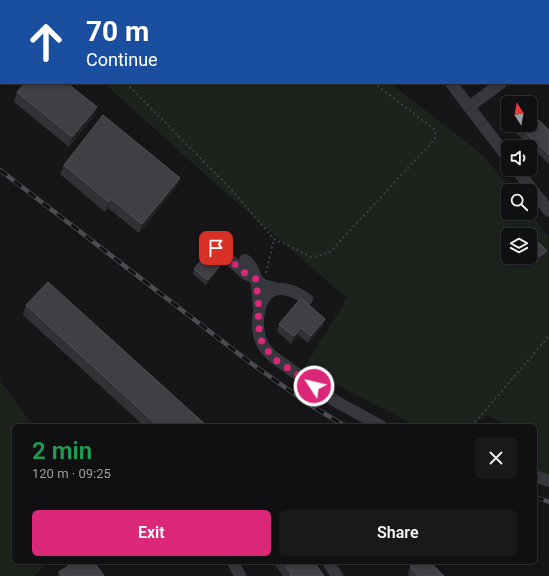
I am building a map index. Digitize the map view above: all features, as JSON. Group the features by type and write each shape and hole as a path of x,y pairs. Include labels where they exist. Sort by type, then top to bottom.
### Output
{"street":[{"path":"469,107 500,84"},
{"path":"457,88 469,107 501,149"},
{"path":"522,176 549,211"},
{"path":"216,248 246,274 259,282 278,289"},
{"path":"245,260 251,264 259,282 260,334 262,343 268,351 276,360 335,401 377,424"},
{"path":"259,310 263,299 271,291 278,289 287,289 307,299"},
{"path":"537,477 549,481"},
{"path":"234,564 240,576"},
{"path":"329,564 337,576"}],"path":[{"path":"127,84 230,188 274,239 312,257 329,253 435,139 435,130 375,84"},
{"path":"259,282 274,239"},
{"path":"474,424 549,336"}],"shaded area":[{"path":"105,84 391,84 484,156 507,184 501,184 501,220 536,220 549,236 549,475 537,471 537,424 505,424 485,415 474,424 413,424 304,368 347,298 230,197"},
{"path":"0,380 32,424 12,424 12,564 48,564 33,576 0,576"}],"building":[{"path":"24,84 68,84 97,107 72,137 17,92"},
{"path":"103,115 180,178 142,224 111,199 109,202 64,165"},
{"path":"537,119 549,130 549,155 537,143 537,140 534,140 525,132 537,132"},
{"path":"537,241 547,251 539,257 537,255"},
{"path":"211,248 225,259 208,280 194,269"},
{"path":"48,282 205,424 156,424 26,305"},
{"path":"301,298 325,319 311,336 301,328 294,336 279,324"},
{"path":"71,564 95,564 104,576 62,576 59,572"},
{"path":"284,564 315,564 324,576 290,576 292,575"},
{"path":"413,564 432,564 444,576 418,576 410,567"}],"railway":[{"path":"0,170 248,361 307,403 342,424"},
{"path":"537,498 549,502"}],"route":[{"path":"216,248 246,274 256,279 259,310 258,322 262,343 276,360 314,386"}]}
